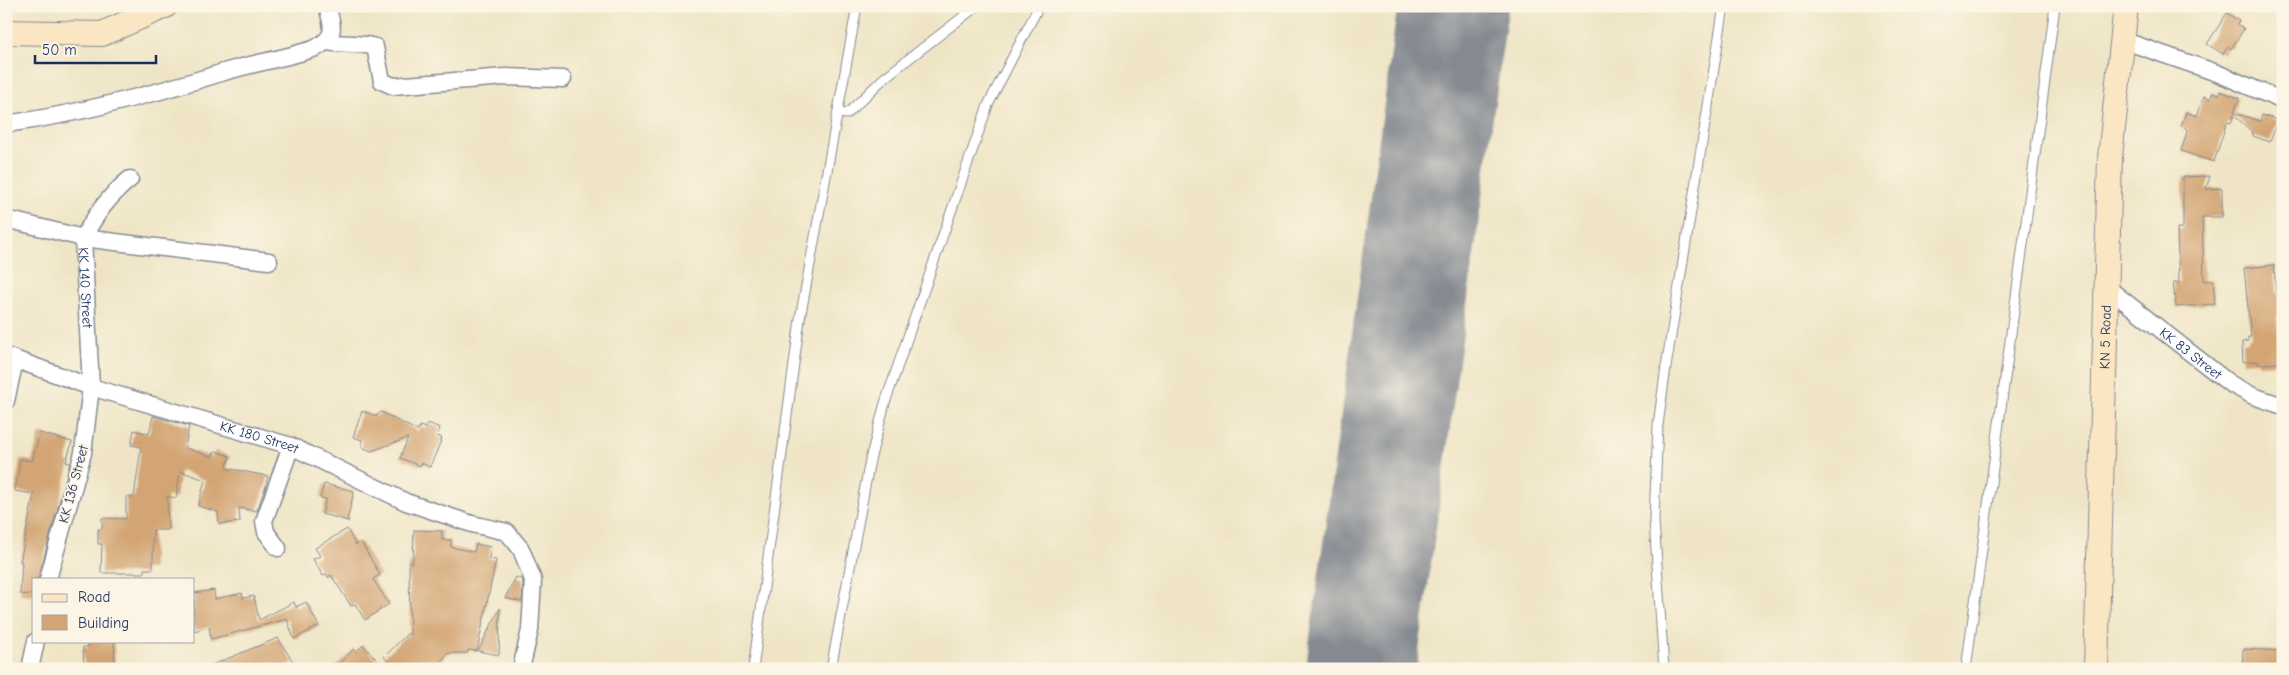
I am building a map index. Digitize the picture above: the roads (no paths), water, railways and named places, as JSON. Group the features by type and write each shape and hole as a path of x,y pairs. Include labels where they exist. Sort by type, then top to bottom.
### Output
{"main road":[{"path":"6,32 102,34 165,6"},
{"name":"KN 5 Road","path":"2096,669 2110,157 2126,6"}],"street":[{"path":"327,6 333,28 327,42"},
{"path":"2122,40 2217,73 2283,102"},
{"path":"6,124 47,118 191,84 226,72 294,55 327,42 341,45 370,44 375,47 382,81 393,86 505,77 563,79"},
{"path":"130,179 113,192 97,212 83,238 269,261"},
{"name":"KK 140 Street","path":"6,219 83,238 91,387"},
{"name":"KK 83 Street","path":"2105,286 2229,383 2253,396 2283,406"},
{"path":"6,401 11,358"},
{"name":"KK 180 Street","path":"11,358 91,387 291,446 406,502 472,524 507,532 521,549 533,580 530,630 521,669"},
{"name":"KK 136 Street","path":"48,578 83,454 91,387"},
{"path":"278,548 266,532 264,521 291,446"},
{"path":"30,669 36,642"}],"lane":[{"path":"753,669 800,319 857,6"},
{"path":"838,113 846,114 884,78 977,6"},
{"path":"831,669 870,460 888,396 988,105 1040,6"},
{"path":"1664,669 1654,520 1658,425 1724,6"},
{"path":"1966,669 2055,6"}]}
